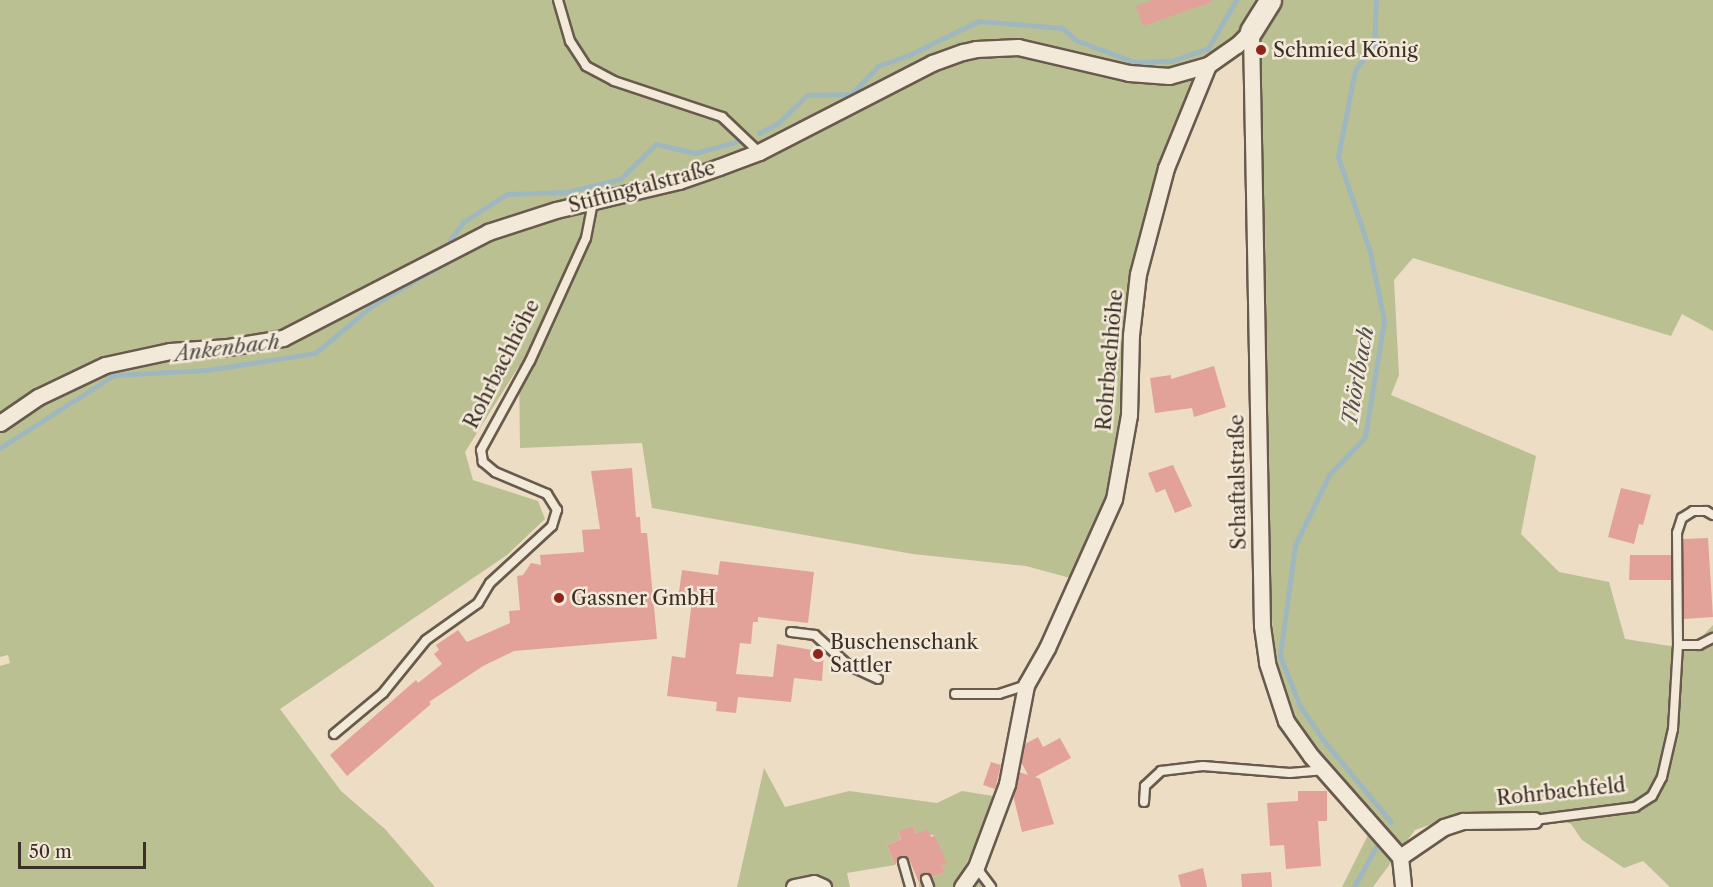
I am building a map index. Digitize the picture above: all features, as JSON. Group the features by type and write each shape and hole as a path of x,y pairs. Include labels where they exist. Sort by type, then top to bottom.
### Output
{"street":[{"name":"Stiftingtalstraße","path":"0,423 38,397 105,365 170,351 228,347 283,338 489,232 556,210 679,181 759,152 932,63 976,49 1018,47 1105,68 1170,76 1208,65 1238,45 1251,31 1270,0"},
{"name":"Schaftalstraße","path":"1251,31 1262,626 1267,663 1286,721 1324,770 1400,857"},
{"name":"Rohrbachhöhe","path":"962,887 976,867 1006,784 1026,685 1047,648 1114,499 1129,415 1131,334 1138,274 1166,168 1208,65"},
{"name":"Rohrbachfeld","path":"1400,857 1429,836 1463,821 1534,820"},
{"path":"1400,857 1403,887"},
{"path":"794,887 814,883 823,887"}],"lane":[{"path":"558,0 570,41 586,66 614,81 722,117 759,152"},
{"name":"Rohrbachhöhe","path":"334,734 383,693 426,640 478,603 490,583 552,526 556,510 547,494 495,472 483,462 481,450 530,361 586,238 593,203"},
{"name":"Rohrbachfeld","path":"1534,820 1635,807 1652,796 1662,777 1673,729 1678,645 1677,533 1682,518 1693,511 1706,511 1713,515"},
{"path":"791,632 815,635 848,665 878,679"},
{"path":"1678,645 1699,645 1713,638"},
{"path":"955,694 999,694 1026,685"},
{"path":"1144,802 1145,786 1161,771 1203,766 1290,773 1324,770"},
{"path":"903,862 910,887"},
{"path":"976,867 991,887"}],"green space":[{"path":"0,0 1713,0 1713,331 1682,314 1671,336 1413,258 1394,280 1399,375 1391,395 1536,456 1521,534 1559,572 1609,582 1625,639 1690,649 1713,625 1713,887 1670,887 1643,861 1624,868 1582,840 1571,824 1532,811 1461,814 1415,830 1373,887 1342,887 1377,817 1298,726 1278,681 1271,609 1259,29 1243,27 1220,51 1184,64 1212,79 1183,145 1145,275 1136,417 1126,479 1085,582 1026,566 913,554 652,508 642,443 520,448 519,366 465,452 473,480 538,501 545,519 507,555 280,709 341,791 385,829 435,887 0,887 0,666 10,663 8,655 0,657"},
{"path":"764,768 785,807 849,791 937,803 962,791 993,796 985,825 965,866 983,887 919,887 919,883 944,872 942,866 946,864 935,835 916,834 913,826 898,833 901,839 887,845 895,865 847,873 850,887 737,887"}],"building":[{"path":"1154,0 1212,0 1212,2 1143,26 1136,6"},
{"path":"1214,366 1226,407 1194,417 1192,408 1155,413 1150,378 1171,375 1171,379"},
{"path":"1173,465 1192,506 1175,513 1165,489 1156,493 1148,473"},
{"path":"632,468 636,517 640,517 641,533 647,533 657,639 514,651 483,666 429,702 431,704 347,776 330,755 416,680 418,683 442,664 434,654 439,650 436,645 458,630 467,642 510,623 509,611 520,610 517,576 523,575 531,563 541,565 540,555 584,552 582,530 600,529 591,471"},
{"path":"1621,488 1651,495 1643,525 1639,524 1634,544 1608,537"},
{"path":"1708,538 1713,617 1684,619 1683,539"},
{"path":"1630,555 1671,555 1671,580 1629,580"},
{"path":"720,561 814,572 808,623 758,617 758,622 753,622 751,644 740,643 736,674 773,677 777,644 824,652 822,681 794,678 791,702 738,697 736,713 716,711 717,702 667,696 672,656 685,658 692,600 678,599 682,570 718,575"},
{"path":"1038,737 1043,747 1060,738 1071,758 1035,777 1040,779 1054,824 1022,832 1013,795 1019,772 1028,775 1021,762 1025,744"},
{"path":"991,762 1001,765 995,789 983,785"},
{"path":"1298,791 1327,791 1327,821 1318,821 1321,866 1286,869 1284,845 1270,846 1267,803 1298,801"},
{"path":"913,826 916,834 928,829 931,837 935,835 947,864 942,866 945,872 932,877 923,874 919,883 909,859 901,856 895,865 887,845 901,839 898,832"},
{"path":"1203,868 1207,887 1181,887 1178,875"},
{"path":"1271,872 1272,887 1242,887 1241,874"}],"waterway":[{"name":"Ankenbach","path":"759,133 777,124 807,95 851,94 878,66 911,54 979,21 1062,28 1076,40 1134,62 1171,61 1208,48 1236,0"},
{"name":"Thörlbach","path":"1376,0 1374,45 1355,70 1338,157 1370,252 1384,321 1365,437 1329,475 1295,545 1280,656 1300,706 1324,741 1391,822"},
{"name":"Ankenbach","path":"450,240 463,222 507,194 567,192 620,179 656,144 695,153 739,141"},
{"name":"Ankenbach","path":"0,448 114,375 207,370 315,353 373,305 450,260"},
{"name":"Thörlbach","path":"1354,887 1378,843"}],"place":[{"name":"Schmied König","path":"1261,50"},
{"name":"Gassner GmbH","path":"559,598"},
{"name":"Buschenschank Sattler","path":"818,654"}]}
